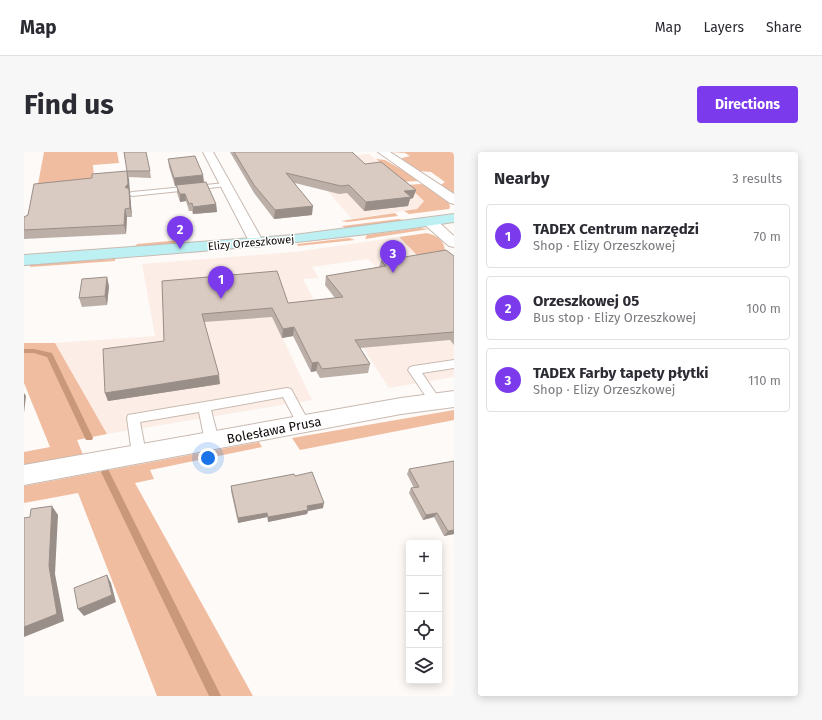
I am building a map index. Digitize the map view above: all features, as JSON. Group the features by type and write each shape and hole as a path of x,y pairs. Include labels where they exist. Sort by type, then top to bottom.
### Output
{"street":[{"path":"208,152 257,243"},
{"path":"383,152 454,200"},
{"name":"Elizy Orzeszkowej","path":"24,260 257,243 342,234 454,218"},
{"path":"430,222 454,243"},
{"name":"Bolesława Prusa","path":"24,475 401,406 445,400"}],"lane":[{"path":"132,194 226,185"},
{"path":"445,400 414,370 454,364"},
{"path":"139,454 133,418 287,392 304,424"},
{"path":"204,407 212,441"}],"shaded area":[{"path":"44,152 117,152 119,163 93,165 94,178 38,184"},
{"path":"390,152 454,152 454,197 439,186 445,182 431,172 419,171 402,160 402,158 410,156 405,153"},
{"path":"369,154 425,200 417,209 352,219 300,160"},
{"path":"376,159 385,160 418,179 418,181 400,182"},
{"path":"407,185 426,185 449,203 449,209 409,214 404,211 417,209 424,201"},
{"path":"395,213 398,216 347,222 341,221"},
{"path":"399,219 403,220 347,229 342,226"},
{"path":"420,228 429,229 365,239 367,235"},
{"path":"427,233 442,241 445,251 418,256 399,237"},
{"path":"399,237 418,256 454,259 454,377 389,388 354,334 379,270 368,259 312,267 319,278 303,279 318,308 277,326 312,400 107,434 55,343 155,336 142,264 295,252"},
{"path":"349,238 355,240 298,246 297,244"},
{"path":"181,240 185,243 135,246 137,244"},
{"path":"115,259 115,261 30,267 31,264"},
{"path":"24,343 55,343 107,434 77,440 84,457 24,467 24,452 50,447 24,383"},
{"path":"454,410 454,420 300,450 292,438"},
{"path":"259,442 262,447 150,470 154,479 135,483 253,696 157,696 78,493 24,503 24,486"}],"building":[{"path":"124,152 146,152 150,171 127,171"},
{"path":"234,152 352,152 365,164 381,162 416,190 404,191 411,197 366,202 349,185 341,186 286,173 313,206 275,210 254,185"},
{"path":"195,156 203,175 174,178 168,159"},
{"path":"127,171 128,184 125,187 129,189 130,208 125,209 124,225 24,230 24,217 28,215 34,184 92,178 92,174"},
{"path":"206,182 216,204 193,207 192,203 189,204 185,194 180,194 176,185"},
{"path":"446,250 454,256 454,332 355,340 370,364 322,369 318,362 312,363 294,327 283,329 272,308 202,314 219,375 105,393 103,349 164,341 162,281 277,271 288,303 343,297 326,276 386,266 381,261"},
{"path":"107,277 105,296 79,298 82,279"},
{"path":"454,461 454,530 448,531 437,513 426,515 411,488 419,487 409,469"},
{"path":"312,472 324,503 307,506 308,510 268,517 267,513 238,518 231,486"},
{"path":"52,506 49,566 57,614 24,627 24,518 30,517 31,509"},
{"path":"107,575 112,595 78,609 74,588"}],"waterway":[{"path":"24,351 34,351 50,355 89,438"},
{"path":"105,472 215,696"}],"place":[{"name":"Orzeszkowej 05","path":"180,249"},
{"name":"TADEX Farby tapety płytki","path":"393,273"},
{"name":"TADEX Centrum narzędzi","path":"221,299"}]}
